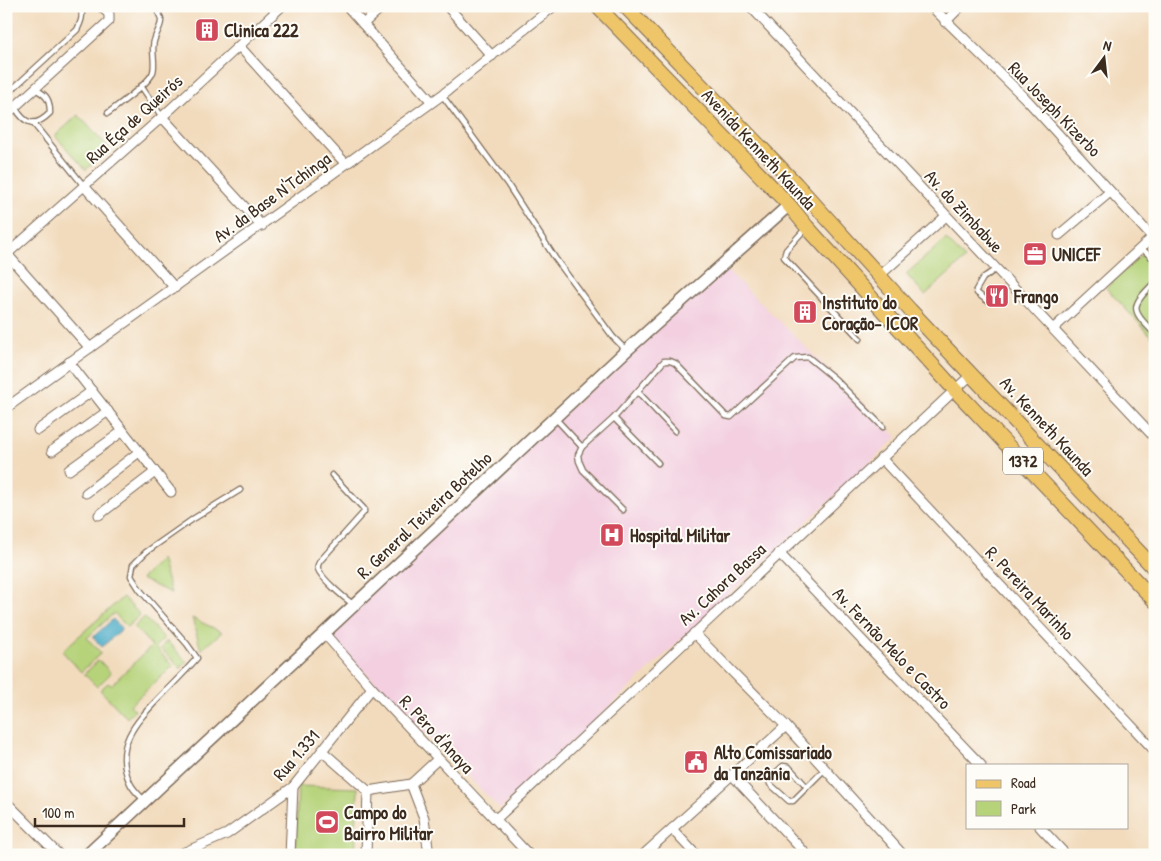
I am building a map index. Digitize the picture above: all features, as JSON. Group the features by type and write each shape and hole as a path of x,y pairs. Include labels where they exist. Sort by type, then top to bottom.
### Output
{"main road":[{"name":"Avenida Kenneth Kaunda","path":"597,6 789,205 807,228 955,390"},
{"name":"Avenida Kenneth Kaunda","path":"625,6 796,184 910,310"},
{"name":"Av. Kenneth Kaunda","path":"910,310 1155,569"},
{"name":"1372","path":"955,390 1155,601"}],"street":[{"path":"6,114 109,21 109,14 101,6"},
{"name":"Rua Éça de Queirós","path":"7,254 162,117 282,6"},
{"path":"347,6 432,102"},
{"path":"363,24 383,6"},
{"path":"447,6 492,56"},
{"name":"Av. da Base N'Tchinga","path":"6,408 442,95 554,6"},
{"name":"Av. do Zimbabwe","path":"750,6 1155,438"},
{"name":"Rua Joseph Kizerbo","path":"932,6 945,22 1028,101 1110,192 1154,236"},
{"path":"945,22 961,6"},
{"path":"239,46 345,163"},
{"path":"162,117 262,226"},
{"path":"84,186 175,288"},
{"path":"1059,235 1110,192"},
{"name":"R. General Teixeira Botelho","path":"90,854 626,350 789,205"},
{"path":"879,276 946,216"},
{"path":"1053,329 1154,236"},
{"path":"7,254 90,348"},
{"path":"69,362 171,492"},
{"name":"Av. Cahora Bassa","path":"496,819 972,374"},
{"path":"38,430 92,391"},
{"path":"52,451 108,411"},
{"path":"69,470 123,431"},
{"path":"86,493 139,452"},
{"name":"R. Pereira Marinho","path":"881,458 1155,751"},
{"path":"99,515 155,472"},
{"name":"Av. Fernão Melo e Castro","path":"779,553 979,764"},
{"name":"R. Pêro d'Anaya","path":"324,633 372,688 529,855"},
{"path":"694,633 786,726 903,855"},
{"name":"Rua 1.331","path":"178,855 227,834 293,787 372,688"},
{"path":"643,855 786,726"},
{"path":"322,751 368,791"},
{"path":"368,791 411,784 438,759"},
{"path":"732,774 807,855"},
{"path":"411,784 424,818 429,855"},
{"path":"290,855 293,787"},
{"path":"366,855 368,791"},
{"path":"6,802 59,855"},
{"path":"1041,828 1066,855"},
{"path":"672,829 696,855"}],"lane":[{"path":"6,95 77,30 81,21 82,10 80,6"},
{"path":"108,113 153,74 155,64 153,46 162,25 160,14 154,6"},
{"path":"141,86 162,117"},
{"path":"33,123 42,122 50,114 50,102 44,94 35,89"},
{"path":"442,95 508,184 555,258 613,337 626,350"},
{"path":"15,107 26,120 33,123 84,186"},
{"path":"807,228 786,250 784,257 860,340"},
{"path":"1141,248 1155,260"},
{"path":"986,300 976,290 983,278 996,269"},
{"path":"1155,282 1143,294 1136,305 1136,311 1138,316 1155,334"},
{"path":"623,510 583,470 578,455 582,447 614,418 664,361 675,363 726,416 731,417 795,358 808,357 835,379 883,427"},
{"path":"638,392 674,432"},
{"path":"554,417 582,447"},
{"path":"614,418 658,463"},
{"path":"332,475 364,509 364,512 320,561 318,566 319,571 339,594 353,605"},
{"path":"145,801 131,784 126,770 124,752 128,738 137,721 197,658 140,590 131,576 133,565 146,552 185,524 240,490"},
{"path":"807,788 789,767 783,766 769,778 770,784 789,801 794,801 807,788 825,769"}],"shaded area":[{"name":"Hospital Militar","path":"724,267 897,437 500,809 325,632"}],"green space":[{"path":"78,115 109,148 86,170 55,136"},
{"path":"946,239 965,259 925,295 906,274"},
{"path":"1155,242 1155,340 1106,288"},
{"path":"161,559 171,593 141,579"},
{"path":"123,597 140,615 127,627 114,613 87,638 101,653 81,672 62,651"},
{"path":"144,617 164,638 155,647 173,666 130,705 135,710 127,718 100,690 108,683 111,685 152,646 134,627"},
{"path":"192,618 222,632 201,650"},
{"path":"167,641 187,662 180,668 160,648"},
{"path":"99,660 111,673 97,687 84,674"},
{"name":"Campo do Bairro Militar","path":"298,786 358,788 355,855 295,855"}],"water":[{"path":"113,619 122,629 102,647 93,637"}],"place":[{"name":"Clinica 222","path":"207,30"},
{"name":"UNICEF","path":"1035,254"},
{"name":"Frango","path":"997,296"},
{"name":"Instituto do Coração- ICOR","path":"805,312"},
{"name":"Hospital Militar","path":"612,535"},
{"name":"Alto Comissariado da Tanzânia","path":"696,762"},
{"name":"Campo do Bairro Militar","path":"327,822"}]}
